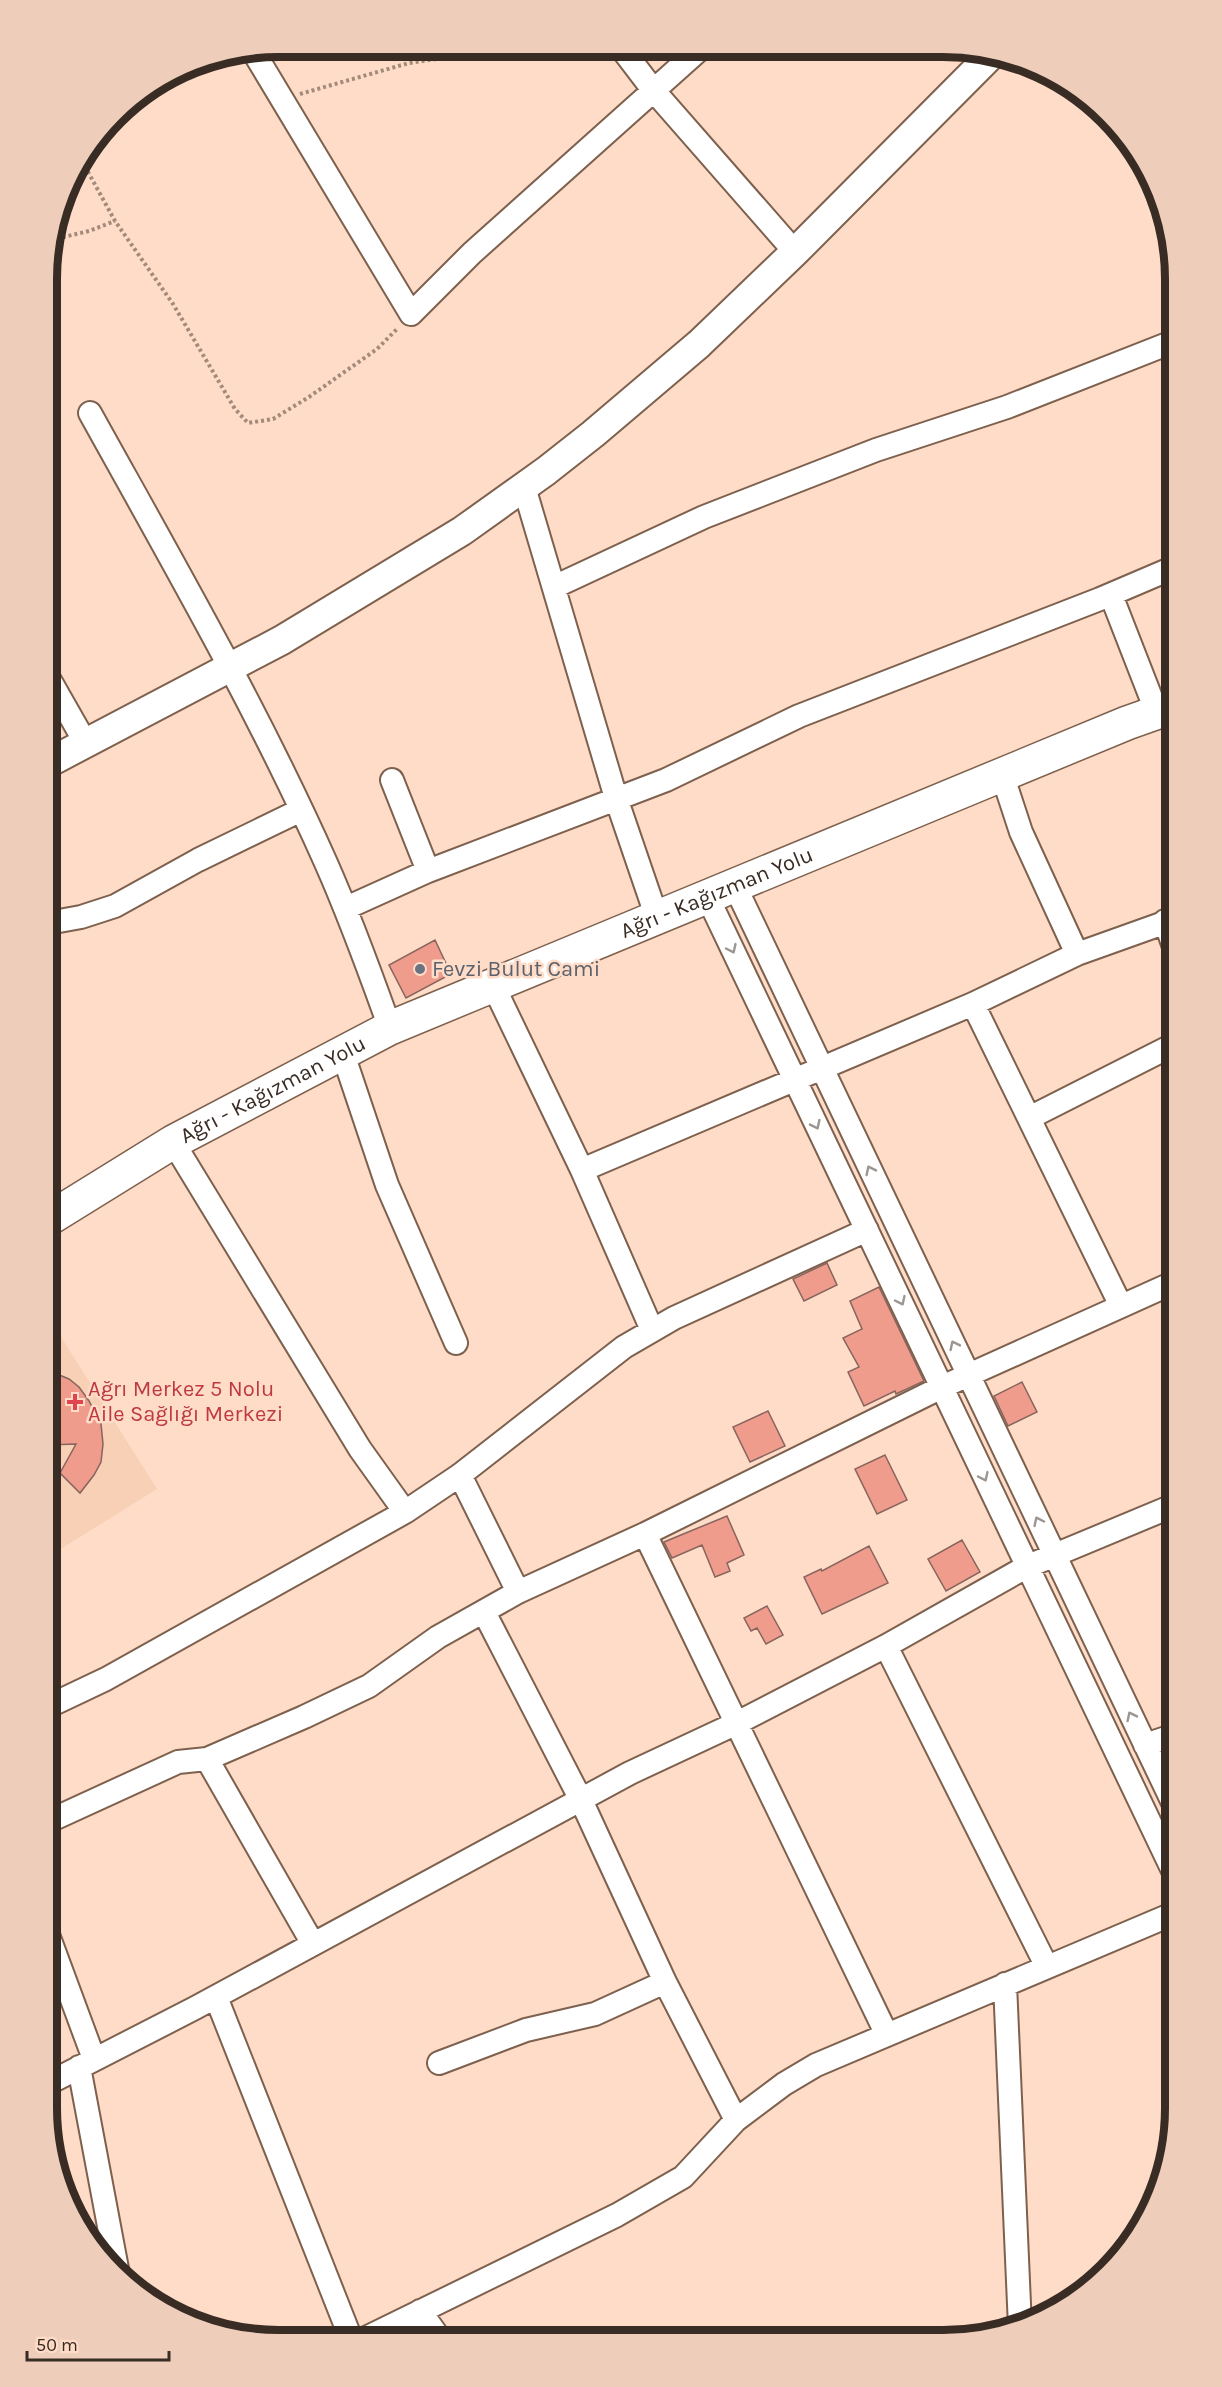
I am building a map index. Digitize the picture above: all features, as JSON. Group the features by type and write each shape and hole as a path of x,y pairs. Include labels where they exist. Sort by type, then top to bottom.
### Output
{"main road":[{"name":"Ağrı - Kağızman Yolu","path":"57,1214 173,1142 342,1051 390,1028 1002,774 1127,723 1165,710"}],"street":[{"path":"628,57 654,91 795,252"},
{"path":"258,58 411,314 472,253 691,57"},
{"path":"57,758 282,640 462,531 524,487 593,434 699,344 795,252 984,61"},
{"path":"554,587 704,517 876,450 1007,407 1165,345"},
{"path":"90,413 231,667 301,810 346,908 390,1028"},
{"path":"524,487 616,798 657,918"},
{"path":"346,908 428,871 666,780 799,716 1111,595 1165,571"},
{"path":"1111,595 1165,708"},
{"path":"57,693 85,742"},
{"path":"1002,774 1022,832 1077,954"},
{"path":"392,780 428,871"},
{"path":"57,921 81,917 115,906 198,860 301,810"},
{"path":"721,890 822,1068 1165,1786"},
{"path":"721,890 794,1078 1165,1854"},
{"path":"582,1170 794,1078 973,1004 1077,954 1165,922"},
{"path":"493,986 582,1170 652,1330"},
{"path":"973,1004 1121,1306"},
{"path":"1029,1118 1165,1049"},
{"path":"342,1051 387,1185 456,1343"},
{"path":"173,1142 360,1449 405,1512"},
{"path":"57,1702 106,1679 405,1512 460,1475 624,1347 652,1330 867,1230"},
{"path":"57,1817 178,1762 207,1759 369,1686 438,1637 518,1592 645,1534 942,1387 1165,1286"},
{"path":"460,1475 518,1592"},
{"path":"57,2078 216,1996 630,1773 737,1723 886,1646 1026,1567 1165,1509"},
{"path":"645,1534 886,2035"},
{"path":"484,1612 581,1800 665,1982 736,2120"},
{"path":"886,1646 1047,1967"},
{"path":"1145,1745 1165,1738"},
{"path":"207,1759 313,1944"},
{"path":"383,2330 617,2216 683,2177 736,2120 784,2084 816,2065 1165,1917"},
{"path":"57,1966 86,2063 116,2259"},
{"path":"439,2063 525,2030 595,2014 665,1982"},
{"path":"1005,1984 1020,2316"},
{"path":"216,1996 347,2330"},
{"path":"420,2312 433,2330"}],"path":[{"path":"282,98 334,86 410,63 450,57"},
{"path":"87,169 115,221 173,304 235,409 248,423 273,419 309,397 377,349 411,314"},
{"path":"61,238 89,231 115,221"}],"shaded area":[{"name":"Ağrı Merkez 5 Nolu Aile Sağlığı Merkezi","path":"57,1331 157,1489 59,1550 57,1546"}],"building":[{"name":"Fevzi Bulut Cami","path":"435,940 451,974 406,998 389,965"},
{"path":"827,1263 837,1285 804,1301 793,1279"},
{"path":"879,1287 924,1381 896,1394 895,1391 864,1406 848,1372 859,1367 843,1338 862,1329 850,1301"},
{"path":"57,1374 69,1379 79,1387 101,1424 103,1444 101,1462 80,1493 60,1473 76,1444 57,1445"},
{"path":"1022,1382 1037,1412 1008,1426 994,1396"},
{"path":"768,1411 785,1446 750,1462 733,1427"},
{"path":"885,1455 907,1500 877,1514 855,1469"},
{"path":"727,1516 744,1555 727,1563 730,1571 715,1577 702,1545 672,1558 664,1542"},
{"path":"962,1540 980,1572 946,1591 928,1559"},
{"path":"869,1546 888,1583 822,1614 804,1577 821,1569 822,1571"},
{"path":"767,1606 783,1635 766,1644 757,1628 751,1631 744,1618"}],"place":[{"name":"Fevzi Bulut Cami","path":"420,969"},
{"name":"Ağrı Merkez 5 Nolu Aile Sağlığı Merkezi","path":"75,1402"}]}
